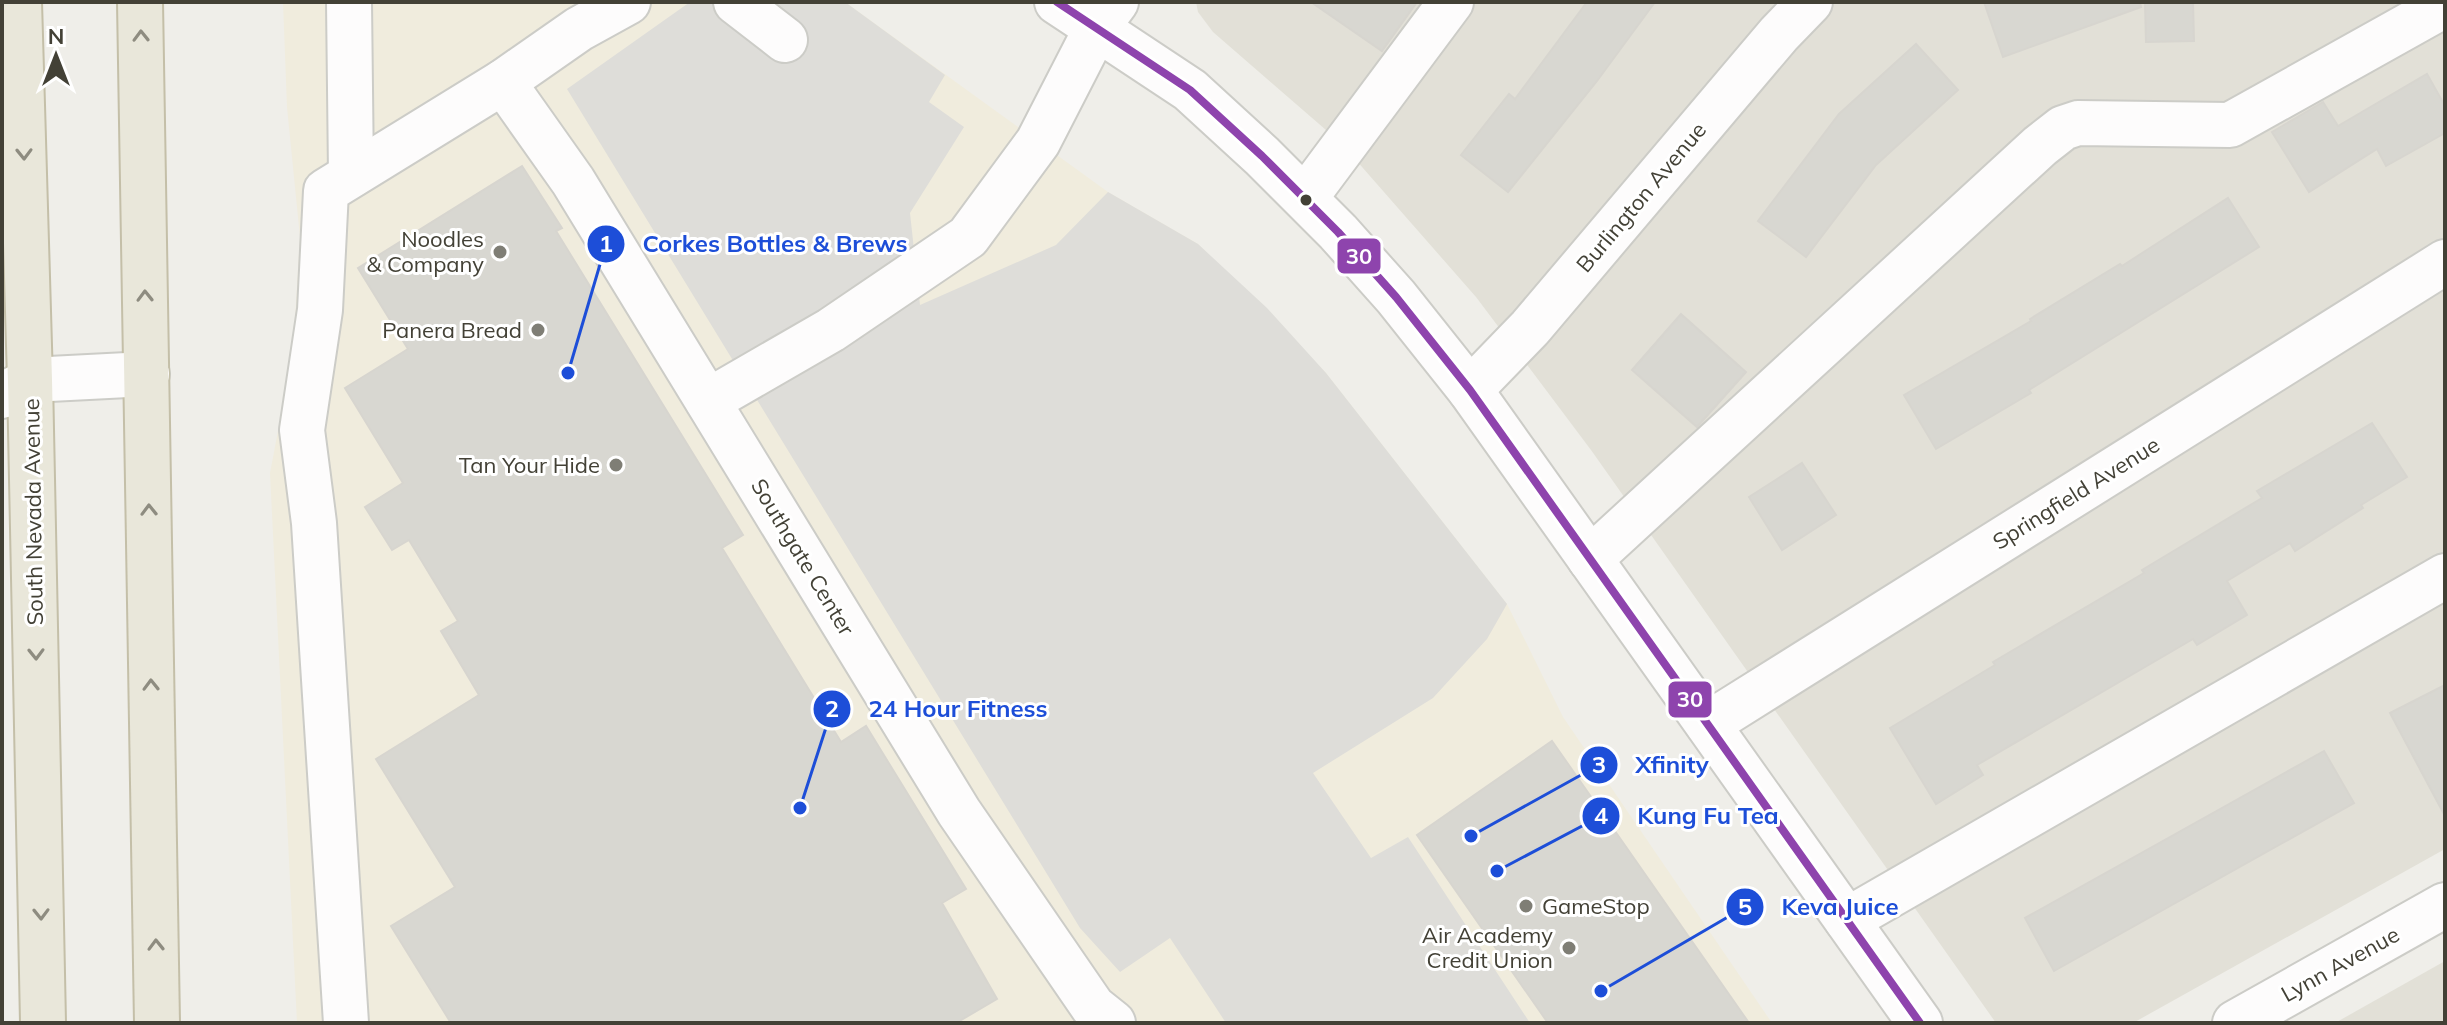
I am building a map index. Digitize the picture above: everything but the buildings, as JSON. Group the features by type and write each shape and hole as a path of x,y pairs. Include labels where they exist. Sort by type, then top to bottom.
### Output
{"highway":[{"name":"South Nevada Avenue","path":"19,2 12,70 16,388 43,1023"},
{"path":"140,2 157,1023"}],"street":[{"path":"349,2 351,175"},
{"path":"346,1023 314,523 302,430 320,310 326,191 503,82 578,16 628,2"},
{"path":"736,2 785,40"},
{"path":"1057,2 1106,16 1262,156 1396,297 1470,390 1920,1023"},
{"path":"1305,198 1451,2"},
{"name":"Burlington Avenue","path":"1470,390 1530,328 1779,34 1810,2"},
{"path":"1590,559 2063,128 2078,123 2230,125 2445,5"},
{"path":"708,401 831,330 968,237 1038,142 1106,16"},
{"name":"Southgate Center","path":"503,82 573,181 959,812 1093,1007 1113,1023"},
{"name":"Springfield Avenue","path":"1708,724 2445,262"},
{"path":"16,388 147,374"},
{"path":"1847,920 2445,576"},
{"name":"Lynn Avenue","path":"2235,1023 2445,905"}],"shaded area":[{"path":"283,2 845,2 1108,192 1198,244 1326,373 1507,604 1563,717 1772,1023 297,1023 270,473 293,352 300,237 287,107"},
{"path":"690,2 845,2 945,75 929,102 964,127 910,213 920,305 1056,245 1108,192 1198,244 1267,308 1326,373 1507,604 1487,639 1433,698 1313,773 1371,858 1408,837 1530,1023 1226,1023 1170,938 1120,972 1080,928 567,89"},
{"path":"1196,2 2445,2 2445,849 2133,1023 1996,1023 1591,450 1476,297 1341,143 1213,32 1198,12"},
{"path":"2445,961 2445,1023 2335,1023"}],"transit line":[{"name":"30","path":"1057,2 1190,90 1338,232 1396,297 1470,390 1920,1023"}],"place":[{"name":"Noodles & Company","path":"500,252"},
{"name":"Panera Bread","path":"538,330"},
{"name":"Corkes Bottles & Brews","path":"568,373"},
{"name":"Tan Your Hide","path":"616,465"},
{"name":"24 Hour Fitness","path":"800,808"},
{"name":"Xfinity","path":"1471,836"},
{"name":"Kung Fu Tea","path":"1497,871"},
{"name":"GameStop","path":"1526,906"},
{"name":"Air Academy Credit Union","path":"1569,948"},
{"name":"Keva Juice","path":"1601,991"}]}
